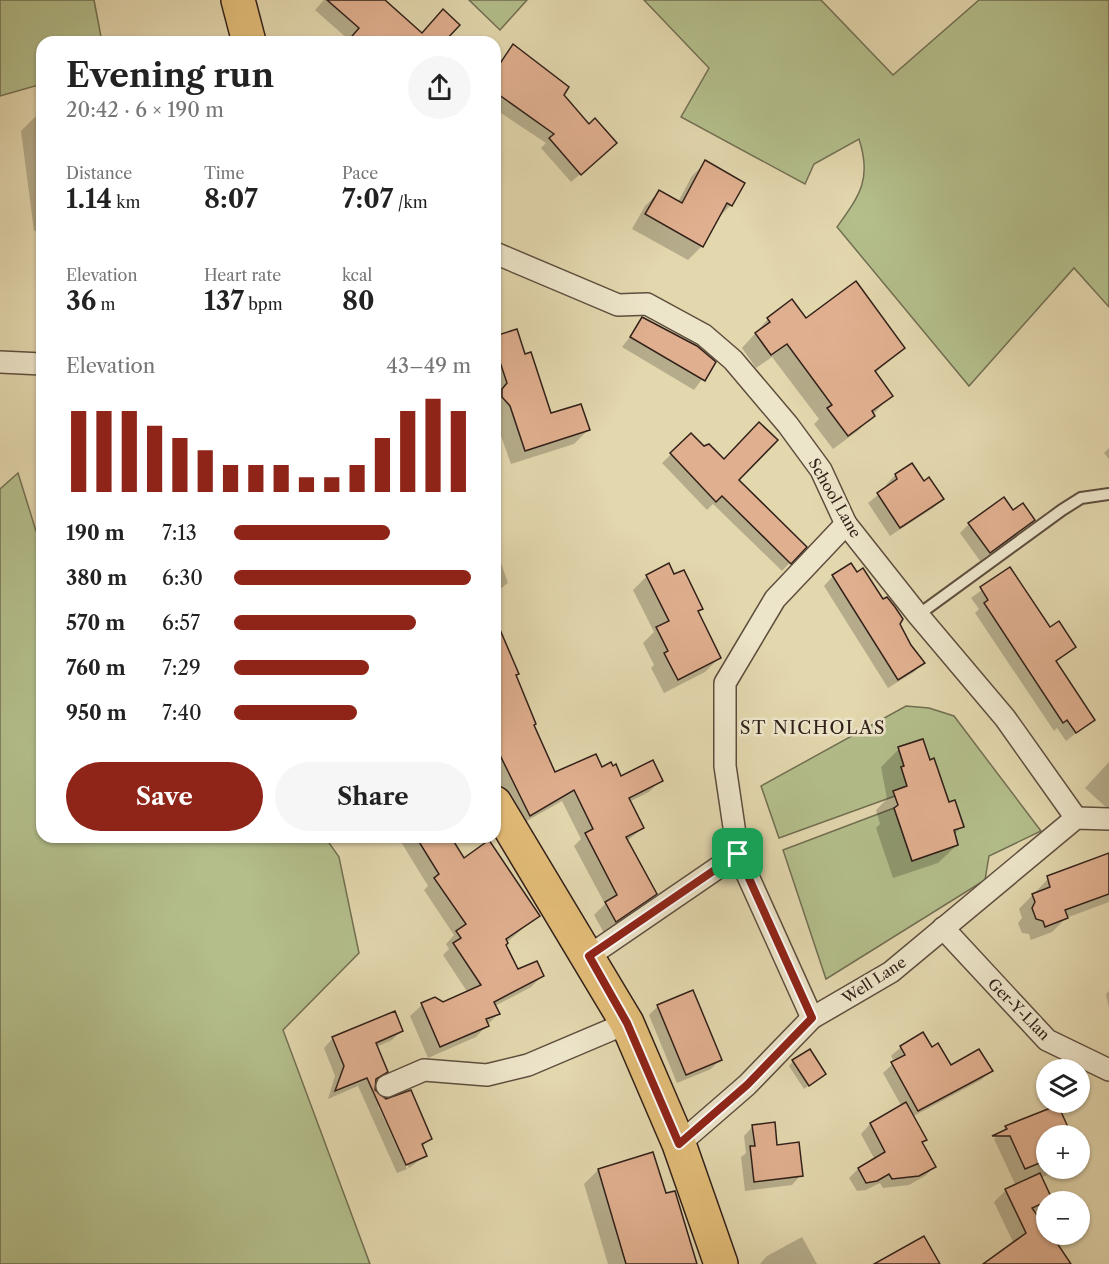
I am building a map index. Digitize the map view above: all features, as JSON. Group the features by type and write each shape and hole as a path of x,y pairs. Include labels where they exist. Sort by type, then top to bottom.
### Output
{"main road":[{"path":"237,0 247,36"},
{"path":"501,813 589,956 627,1023 679,1144 721,1264"}],"street":[{"name":"School Lane","path":"501,256 618,305 647,304 704,335 733,360 788,425 822,470 846,524 918,615 1005,718 1076,818"},
{"path":"0,362 36,364"},
{"path":"812,1018 738,854 724,766 725,683 775,599 846,524"},
{"path":"1076,818 1109,819"},
{"name":"Well Lane","path":"679,1144 747,1085 812,1018 891,972 1076,818"},
{"path":"589,956 738,854"},
{"name":"Ger-Y-Llan","path":"943,928 1047,1040 1109,1070"},
{"path":"387,1086 424,1070 487,1075 528,1065 627,1023"}],"lane":[{"path":"918,615 1062,510 1081,498 1109,494"}],"green space":[{"path":"0,0 94,0 101,36 36,36 36,86 0,96"},
{"path":"469,0 527,0 500,30"},
{"path":"644,0 821,0 893,75 979,0 1109,0 1109,307 1074,268 969,386 837,227 862,186 864,165 859,139 814,164 805,184 681,117 709,68"},
{"path":"18,473 36,531 36,843 329,843 339,857 359,953 283,1030 370,1264 0,1264 0,489"},
{"path":"906,706 929,708 954,716 1041,831 989,856 985,880 826,979 783,850 894,808 912,861 958,845 954,830 964,826 955,801 949,802 934,759 930,760 922,739 898,747 907,786 894,791 895,796 779,838 761,786"}],"building":[{"path":"327,0 385,0 422,33 443,9 460,25 450,36 352,36 359,28"},
{"path":"513,44 569,87 564,95 589,124 595,118 617,143 581,175 549,138 554,134 501,96 501,62"},
{"path":"705,160 745,183 732,206 727,203 703,247 645,214 659,190 682,203"},
{"path":"856,281 905,348 875,371 893,396 872,411 875,416 848,436 827,408 832,405 787,344 771,355 755,333 770,322 767,318 792,299 806,318"},
{"path":"642,317 697,346 716,362 705,381 630,337"},
{"path":"517,329 525,354 531,352 551,413 581,404 590,430 525,451 510,406 502,397 502,389 507,383 501,365 501,334"},
{"path":"759,422 778,440 739,480 807,547 791,564 722,496 716,502 670,453 691,433 704,446 709,444 724,459"},
{"path":"912,463 924,481 929,477 944,499 900,528 877,493 897,479 895,474"},
{"path":"1004,497 1013,510 1023,503 1035,520 990,553 968,523"},
{"path":"669,563 674,574 684,570 703,609 698,611 721,658 678,680 664,653 668,651 656,627 669,621 646,575"},
{"path":"851,563 857,572 863,568 883,599 887,597 895,607 903,619 900,624 911,645 925,663 898,680 832,575"},
{"path":"1010,567 1050,627 1059,621 1076,647 1056,661 1095,720 1076,733 1067,720 1063,723 984,603 988,600 980,587"},
{"path":"501,632 519,674 516,675 536,724 534,725 555,772 596,754 602,767 611,762 613,766 616,764 621,776 653,760 663,781 629,798 644,828 626,837 657,894 616,922 605,902 617,895 585,833 593,829 574,790 530,816 501,757"},
{"path":"923,739 930,760 934,758 949,802 955,800 964,827 954,830 958,845 912,861 894,808 898,805 893,791 907,786 898,747"},
{"path":"420,843 455,843 464,858 485,843 491,843 540,916 506,939 508,943 506,945 518,969 537,961 544,976 494,1002 500,1014 486,1019 489,1026 440,1047 421,1003 435,997 443,1002 481,985 453,943 461,938 456,931 466,924 434,878 439,874"},
{"path":"1109,853 1109,894 1065,910 1068,918 1045,927 1043,921 1036,919 1032,908 1035,902 1032,894 1050,887 1047,876"},
{"path":"693,990 722,1060 686,1075 657,1005"},
{"path":"395,1011 403,1031 376,1043 388,1072 376,1079 375,1090 386,1099 411,1090 432,1139 422,1144 427,1156 406,1165 367,1078 335,1091 344,1066 332,1037"},
{"path":"923,1032 932,1047 938,1043 951,1065 979,1049 993,1071 918,1111 891,1062 905,1055 900,1046"},
{"path":"810,1049 826,1074 809,1086 792,1060"},
{"path":"906,1102 927,1140 922,1142 936,1167 919,1176 892,1179 889,1174 877,1181 866,1183 858,1168 885,1152 870,1123"},
{"path":"1038,1113 1062,1113 1067,1125 1036,1125 1036,1164 1025,1169 1010,1136 992,1136 1007,1129 1005,1126"},
{"path":"775,1122 777,1145 799,1142 803,1176 754,1182 750,1146 755,1146 752,1125"},
{"path":"653,1152 666,1193 675,1191 697,1264 626,1264 598,1169"},
{"path":"1036,1175 1036,1179 1043,1179 1048,1191 1036,1191 1036,1206 1032,1208 1036,1214 1036,1245 1058,1245 1071,1264 983,1264 1026,1233 1005,1189"},
{"path":"924,1236 940,1264 874,1264"}],"district":[{"name":"ST NICHOLAS","path":"813,728"}],"route":[{"path":"738,854 812,1018 747,1085 679,1144 627,1023 589,956 673,901 738,854"}]}
